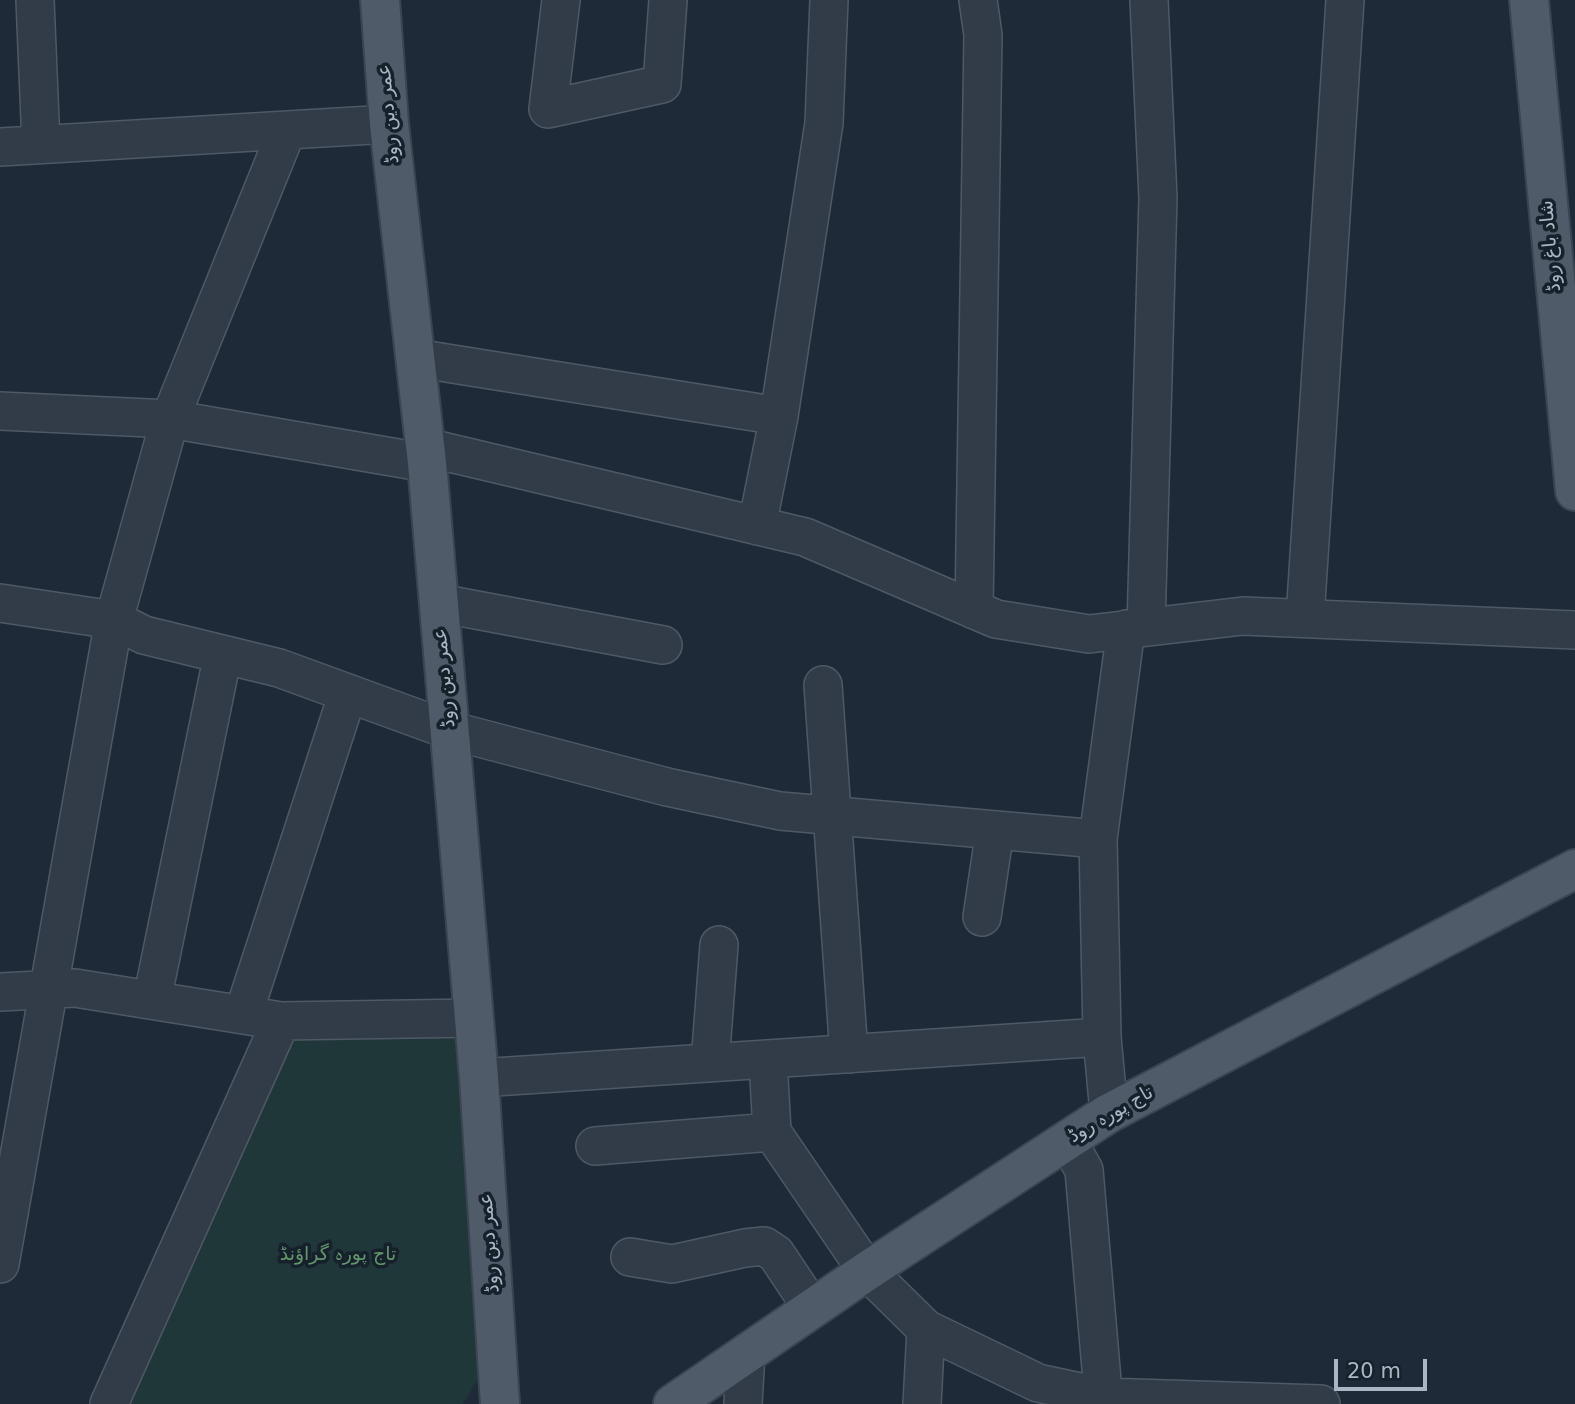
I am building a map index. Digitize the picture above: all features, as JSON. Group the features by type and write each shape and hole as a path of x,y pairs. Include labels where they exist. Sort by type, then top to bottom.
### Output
{"main road":[{"name":"عمر دین روڈ","path":"380,0 389,124 426,455 439,603 479,1078 500,1404"},
{"name":"شاد باغ روڈ","path":"1529,0 1571,418 1575,491"},
{"name":"تاج پورہ روڈ","path":"673,1404 867,1271 1109,1114 1575,869"},
{"path":"474,1404 498,1358"}],"street":[{"path":"35,0 41,144"},
{"path":"561,0 548,109 662,84 668,0"},
{"path":"757,526 779,416 824,123 829,0"},
{"path":"974,610 983,35 978,0"},
{"path":"1109,1114 1102,1037 1098,839 1136,628 1158,198 1149,0"},
{"path":"1305,618 1345,0"},
{"path":"0,147 389,124"},
{"path":"0,1264 114,620 170,419 287,130"},
{"path":"415,358 779,416"},
{"path":"0,411 170,419 426,455 805,537 996,619 1089,634 1242,616 1575,629"},
{"path":"0,603 114,620 144,635 279,668 449,730 667,787 780,811 1098,839"},
{"path":"439,603 663,645"},
{"path":"152,1000 223,654"},
{"path":"823,685 849,1054"},
{"path":"243,1015 348,693"},
{"path":"982,917 995,830"},
{"path":"710,1063 719,944"},
{"path":"0,992 75,988 281,1021 474,1018"},
{"path":"109,1404 281,1021"},
{"path":"479,1078 1102,1037"},
{"path":"768,1059 772,1132 867,1271 926,1329 1038,1383 1104,1401 1303,1403"},
{"path":"595,1146 772,1132"},
{"path":"1068,1140 1084,1170 1104,1401"},
{"path":"630,1257 672,1264 764,1246 776,1254 812,1308"},
{"path":"922,1404 926,1329"},
{"path":"743,1404 746,1353"}],"green space":[{"name":"تاج پورہ گراؤنڈ","path":"474,1018 492,1355 463,1404 109,1404 281,1021"}]}
